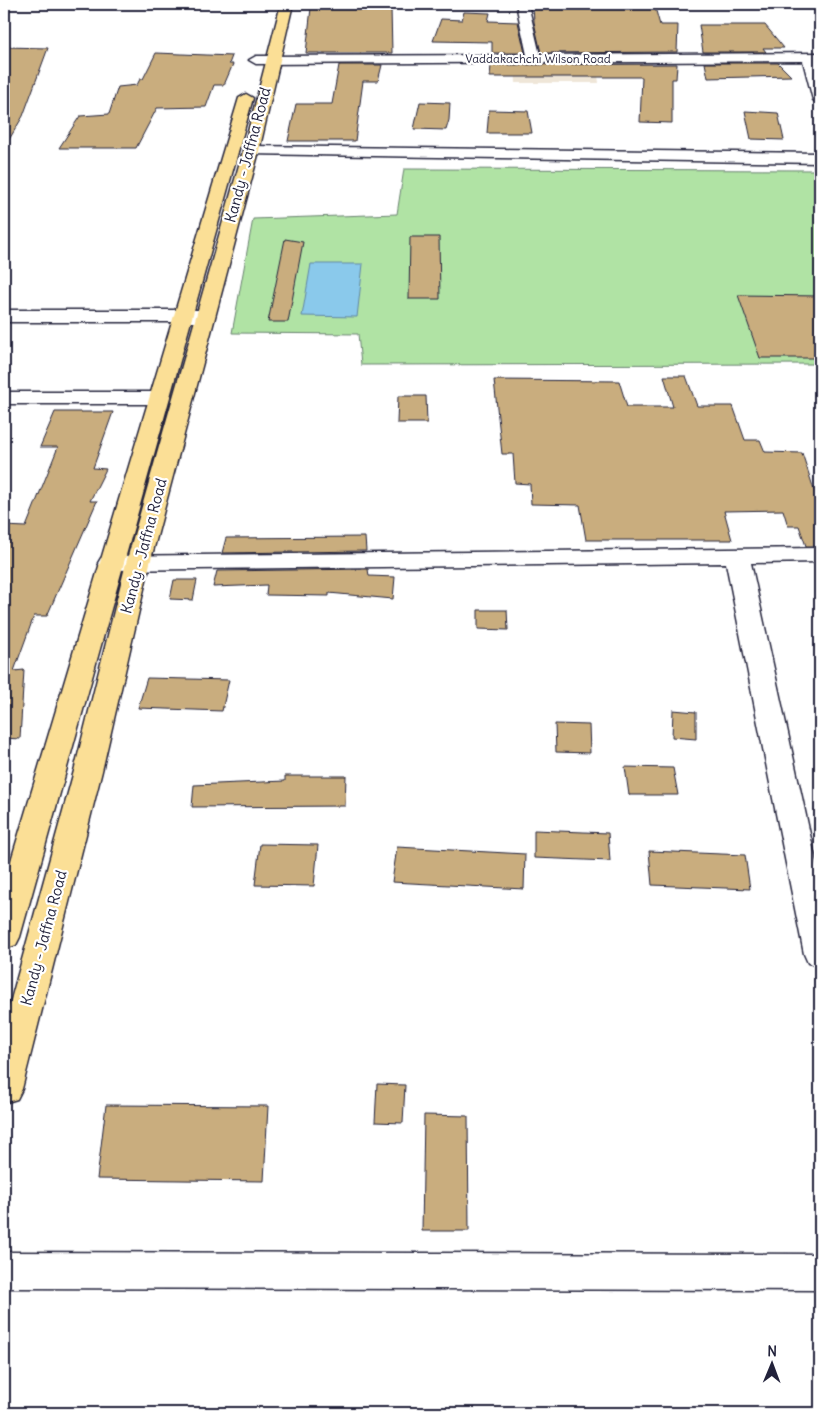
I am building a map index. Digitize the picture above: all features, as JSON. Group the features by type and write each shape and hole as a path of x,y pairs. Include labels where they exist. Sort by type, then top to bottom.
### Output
{"highway":[{"name":"Kandy - Jaffna Road","path":"4,937 158,398 193,316 251,151 273,4"},
{"name":"Kandy - Jaffna Road","path":"4,1089 88,772 138,563 193,316 265,61 287,4"}],"street":[{"path":"522,4 536,59"},
{"name":"Vaddakachchi Wilson Road","path":"265,61 814,57"},
{"path":"814,57 820,100"},
{"path":"251,151 820,158"},
{"path":"4,316 193,316"},
{"path":"4,398 158,398"},
{"path":"110,563 820,555"},
{"path":"737,556 820,954"},
{"path":"4,1270 820,1272"}],"shaded area":[{"path":"515,66 597,67 599,83 516,83"}],"green space":[{"path":"404,169 820,170 820,364 361,365 358,334 232,333 253,219 397,214"}],"water":[{"path":"311,264 363,264 357,317 302,316"}],"building":[{"path":"533,4 613,6 613,4 654,4 660,25 678,25 677,52 541,53 534,22"},
{"path":"311,8 391,8 392,53 306,53"},
{"path":"464,12 490,13 488,21 518,22 525,53 492,53 492,42 433,41 441,19 462,20"},
{"path":"699,25 765,25 784,48 763,48 766,52 703,52"},
{"path":"4,47 48,48 23,116 4,148"},
{"path":"156,53 232,56 229,64 233,64 224,85 214,85 206,107 157,108 136,148 59,148 80,116 109,114 118,87 137,85 140,79 143,79"},
{"path":"705,63 778,63 791,76 708,78"},
{"path":"677,64 676,79 672,79 672,123 640,122 642,77 490,77 491,65"},
{"path":"339,65 382,65 378,81 363,81 355,141 288,141 296,104 332,104"},
{"path":"420,102 450,103 449,120 446,130 414,129"},
{"path":"489,110 528,111 532,133 487,133"},
{"path":"745,111 778,113 784,140 751,139"},
{"path":"410,237 439,237 440,299 409,299"},
{"path":"285,239 303,242 288,322 268,322"},
{"path":"738,295 820,296 820,358 760,358"},
{"path":"664,376 686,376 697,406 733,406 745,440 760,440 765,452 802,453 820,508 820,546 806,546 799,526 788,526 783,510 724,511 732,540 586,540 580,505 531,504 530,484 515,483 513,454 502,454 494,380 619,381 627,407 673,407"},
{"path":"398,396 426,396 427,423 397,423"},
{"path":"55,412 113,412 93,468 106,469 90,501 97,501 47,616 34,616 14,671 24,670 20,739 4,738 4,526 26,527 58,447 40,447"},
{"path":"365,537 366,551 222,553 226,538"},
{"path":"368,569 369,576 395,577 393,599 329,593 329,596 266,595 267,585 213,587 217,571"},
{"path":"174,580 197,580 193,600 170,599"},
{"path":"478,610 507,610 508,630 478,629"},
{"path":"147,678 229,680 222,711 138,708"},
{"path":"673,710 696,712 696,739 672,737"},
{"path":"555,724 589,725 590,753 556,752"},
{"path":"625,767 673,768 678,795 629,795"},
{"path":"285,776 346,776 345,806 192,807 194,785 285,781"},
{"path":"534,830 608,833 610,861 534,858"},
{"path":"260,844 318,845 314,886 255,885"},
{"path":"397,847 525,854 524,889 392,882"},
{"path":"649,851 745,855 750,889 652,885"},
{"path":"377,1084 405,1085 403,1123 375,1122"},
{"path":"106,1105 268,1106 264,1181 97,1179"},
{"path":"424,1115 468,1116 469,1231 422,1231"}]}
